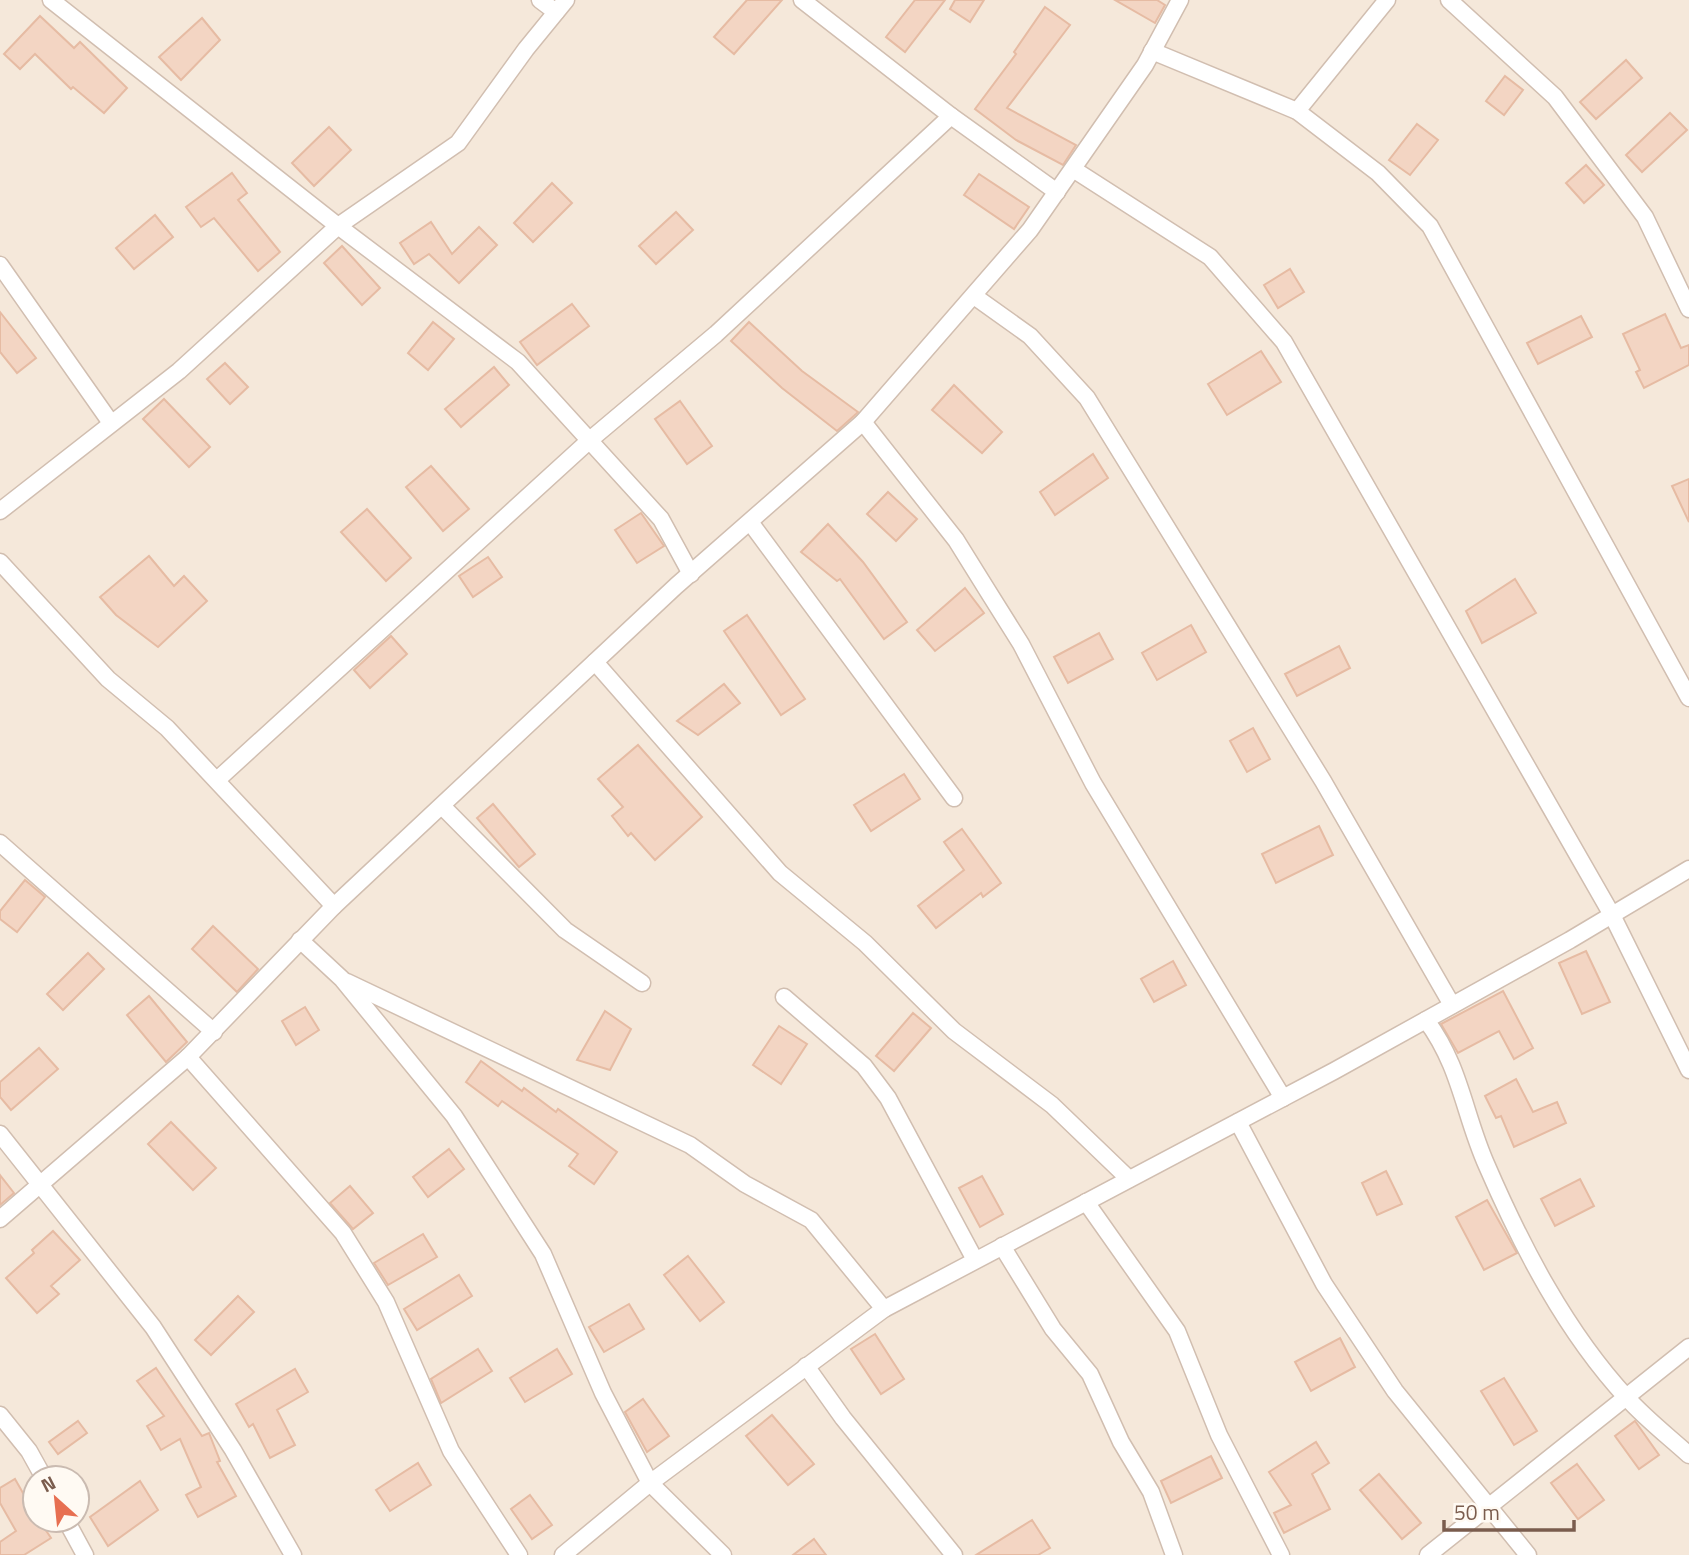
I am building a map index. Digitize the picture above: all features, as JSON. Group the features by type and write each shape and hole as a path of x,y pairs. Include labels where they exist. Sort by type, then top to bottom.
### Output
{"street":[{"path":"51,0 338,226 518,362 591,439 661,519 691,574"},
{"path":"0,511 179,371 338,226 458,144 526,49 561,6 540,0"},
{"path":"802,0 951,116 1058,192"},
{"path":"0,1219 188,1057 334,906 691,574 863,422 1030,230 1152,51 1180,0"},
{"path":"1297,111 1387,0"},
{"path":"1449,0 1555,97 1645,216 1689,309"},
{"path":"1152,51 1297,111 1378,173 1430,226 1689,698"},
{"path":"217,780 591,439 716,334 951,116"},
{"path":"1073,169 1210,257 1284,342 1612,915 1689,1070"},
{"path":"0,265 111,424"},
{"path":"974,296 1030,336 1087,398 1323,781 1452,1005"},
{"path":"863,422 956,540 1021,644 1093,783 1283,1098"},
{"path":"750,522 954,798"},
{"path":"0,562 108,679 167,728 334,906"},
{"path":"595,662 780,873 864,943 954,1031 1052,1105 1129,1179"},
{"path":"442,806 565,930 642,983"},
{"path":"0,844 214,1032"},
{"path":"563,1555 650,1483 884,1308 1283,1098 1426,1020 1689,869"},
{"path":"300,940 342,979 454,1116 543,1254 603,1393 650,1483 723,1555"},
{"path":"342,979 690,1145 745,1184 811,1220 884,1308"},
{"path":"784,997 864,1066 888,1098 975,1260"},
{"path":"1426,1020 1445,1045 1458,1075 1485,1163 1524,1244 1556,1300 1627,1397 1657,1429 1689,1455"},
{"path":"188,1057 342,1233 386,1302 451,1451 519,1555"},
{"path":"1238,1122 1324,1284 1395,1391 1528,1555"},
{"path":"0,1135 153,1327 233,1450 293,1555"},
{"path":"1086,1202 1177,1331 1219,1435 1281,1555"},
{"path":"1002,1246 1053,1329 1090,1374 1121,1442 1151,1492 1174,1555"},
{"path":"1428,1555 1689,1347"},
{"path":"806,1366 844,1418 954,1555"},
{"path":"0,1415 36,1464"},
{"path":"74,1534 85,1555"}],"shaded area":[{"path":"0,0 1689,0 1689,1555 0,1555"}],"building":[{"path":"747,0 782,0 734,54 714,37"},
{"path":"915,0 945,0 905,52 886,37"},
{"path":"955,0 984,0 970,22 950,9"},
{"path":"1115,0 1157,0 1165,5 1155,23"},
{"path":"1045,7 1070,25 1007,108 1076,145 1063,165 1016,140 975,109 1016,54 1014,52"},
{"path":"40,16 74,48 80,42 127,88 104,113 73,87 71,89 35,54 20,69 4,54"},
{"path":"202,18 220,40 181,80 159,57"},
{"path":"1626,60 1642,78 1596,119 1580,102"},
{"path":"1505,76 1523,90 1504,115 1486,101"},
{"path":"1670,113 1687,130 1642,172 1626,155"},
{"path":"1417,124 1438,140 1410,175 1389,160"},
{"path":"329,127 351,150 314,186 292,163"},
{"path":"1586,165 1604,185 1584,203 1566,183"},
{"path":"232,173 247,193 238,200 280,252 258,271 214,218 201,227 186,207"},
{"path":"979,174 1029,207 1014,229 964,195"},
{"path":"552,183 572,203 533,242 514,223"},
{"path":"676,212 693,230 656,264 639,246"},
{"path":"155,215 173,237 134,269 116,248"},
{"path":"431,222 452,254 479,227 497,245 459,283 429,254 414,264 400,243"},
{"path":"342,246 380,288 362,305 324,263"},
{"path":"1290,269 1304,292 1278,308 1264,285"},
{"path":"572,304 589,326 537,365 520,342"},
{"path":"0,312 36,358 17,373 0,352"},
{"path":"1665,314 1681,348 1689,345 1689,365 1644,388 1636,372 1640,370 1623,334"},
{"path":"1581,316 1592,337 1538,364 1527,343"},
{"path":"433,322 454,339 428,370 408,353"},
{"path":"749,322 802,371 858,412 837,431 782,388 731,341"},
{"path":"1261,351 1281,382 1227,415 1208,384"},
{"path":"225,363 248,387 230,404 207,379"},
{"path":"494,367 509,385 461,427 445,409"},
{"path":"954,385 1002,432 982,453 932,410"},
{"path":"164,399 210,447 189,467 143,419"},
{"path":"680,401 712,446 687,464 655,419"},
{"path":"1093,454 1108,478 1055,515 1040,492"},
{"path":"431,466 469,509 443,531 406,487"},
{"path":"1689,479 1689,522 1672,486"},
{"path":"888,492 917,519 896,541 867,514"},
{"path":"367,509 411,558 386,581 341,532"},
{"path":"641,513 664,546 637,563 615,530"},
{"path":"828,524 863,562 907,622 884,639 840,579 837,581 801,552"},
{"path":"149,556 174,586 184,576 207,601 158,647 116,615 100,597"},
{"path":"488,557 502,577 473,597 459,576"},
{"path":"1515,579 1536,613 1482,643 1466,611"},
{"path":"965,588 984,613 935,651 917,630"},
{"path":"747,615 805,699 781,715 724,631"},
{"path":"1191,625 1206,652 1157,680 1142,653"},
{"path":"1099,633 1113,659 1068,683 1054,657"},
{"path":"391,636 407,654 370,688 354,670"},
{"path":"1339,646 1350,668 1297,696 1285,674"},
{"path":"724,684 740,703 698,735 677,721"},
{"path":"1253,728 1270,759 1247,772 1230,741"},
{"path":"638,745 702,817 655,860 631,833 628,836 612,816 623,807 598,779"},
{"path":"904,774 920,799 871,831 854,805"},
{"path":"493,804 535,854 519,867 477,818"},
{"path":"1319,826 1333,855 1276,883 1262,854"},
{"path":"962,829 1001,883 983,897 981,893 936,928 918,906 964,870 944,842"},
{"path":"25,880 45,897 17,932 0,919 0,911"},
{"path":"213,926 258,969 237,992 192,949"},
{"path":"1586,951 1610,1002 1582,1014 1559,963"},
{"path":"88,953 104,969 63,1010 47,994"},
{"path":"1173,961 1186,985 1154,1002 1141,979"},
{"path":"1503,991 1533,1048 1514,1059 1499,1031 1458,1053 1441,1024"},
{"path":"149,996 187,1042 166,1062 127,1015"},
{"path":"305,1007 319,1030 296,1045 282,1021"},
{"path":"605,1011 631,1029 610,1070 577,1060"},
{"path":"913,1013 931,1028 894,1071 876,1056"},
{"path":"779,1026 807,1044 781,1084 753,1065"},
{"path":"39,1048 58,1069 11,1110 0,1097 0,1082"},
{"path":"481,1061 522,1091 524,1088 556,1112 558,1109 617,1152 594,1184 569,1166 578,1154 502,1101 498,1106 466,1082"},
{"path":"1516,1079 1533,1112 1557,1102 1566,1123 1514,1147 1501,1116 1496,1118 1485,1096"},
{"path":"171,1122 216,1168 193,1190 148,1144"},
{"path":"449,1149 464,1169 428,1197 413,1177"},
{"path":"1386,1171 1402,1204 1377,1215 1362,1183"},
{"path":"0,1175 14,1193 0,1205"},
{"path":"982,1176 1003,1214 980,1227 959,1188"},
{"path":"1580,1179 1594,1206 1555,1226 1541,1199"},
{"path":"350,1186 373,1213 353,1229 330,1203"},
{"path":"1487,1200 1517,1253 1484,1270 1456,1217"},
{"path":"53,1231 80,1260 51,1286 59,1294 37,1313 6,1278 34,1253 32,1250"},
{"path":"423,1234 437,1257 388,1285 374,1263"},
{"path":"688,1256 724,1302 700,1321 664,1275"},
{"path":"459,1275 472,1296 417,1330 404,1309"},
{"path":"238,1296 254,1312 211,1355 195,1340"},
{"path":"629,1304 644,1329 604,1352 589,1327"},
{"path":"875,1334 904,1379 881,1394 851,1349"},
{"path":"1340,1338 1355,1367 1311,1391 1295,1362"},
{"path":"478,1349 492,1371 441,1403 431,1379"},
{"path":"557,1349 572,1374 525,1402 510,1378"},
{"path":"156,1368 202,1436 209,1433 220,1461 217,1462 236,1496 198,1517 186,1495 201,1487 180,1439 161,1450 147,1426 164,1416 137,1381"},
{"path":"295,1369 308,1392 277,1410 295,1445 270,1458 253,1424 249,1427 236,1404"},
{"path":"1504,1378 1537,1431 1514,1445 1481,1391"},
{"path":"643,1399 669,1436 647,1452 625,1412"},
{"path":"772,1415 814,1464 788,1485 746,1436"},
{"path":"78,1421 87,1433 58,1454 49,1442"},
{"path":"1635,1421 1659,1455 1639,1469 1615,1436"},
{"path":"1316,1442 1329,1463 1312,1474 1330,1509 1284,1533 1274,1513 1291,1505 1269,1472"},
{"path":"1211,1456 1222,1478 1171,1503 1161,1481"},
{"path":"418,1463 431,1485 390,1511 376,1490"},
{"path":"1577,1464 1604,1500 1578,1519 1551,1483"},
{"path":"1379,1474 1421,1523 1402,1539 1360,1490"},
{"path":"15,1479 21,1490 21,1534 48,1534 51,1538 24,1555 0,1555 0,1542 16,1531 0,1503 0,1488"},
{"path":"140,1481 158,1510 108,1546 91,1516"},
{"path":"530,1495 552,1525 532,1539 511,1509"},
{"path":"1032,1520 1050,1548 1038,1555 976,1555"},
{"path":"814,1539 826,1555 793,1555"}]}
